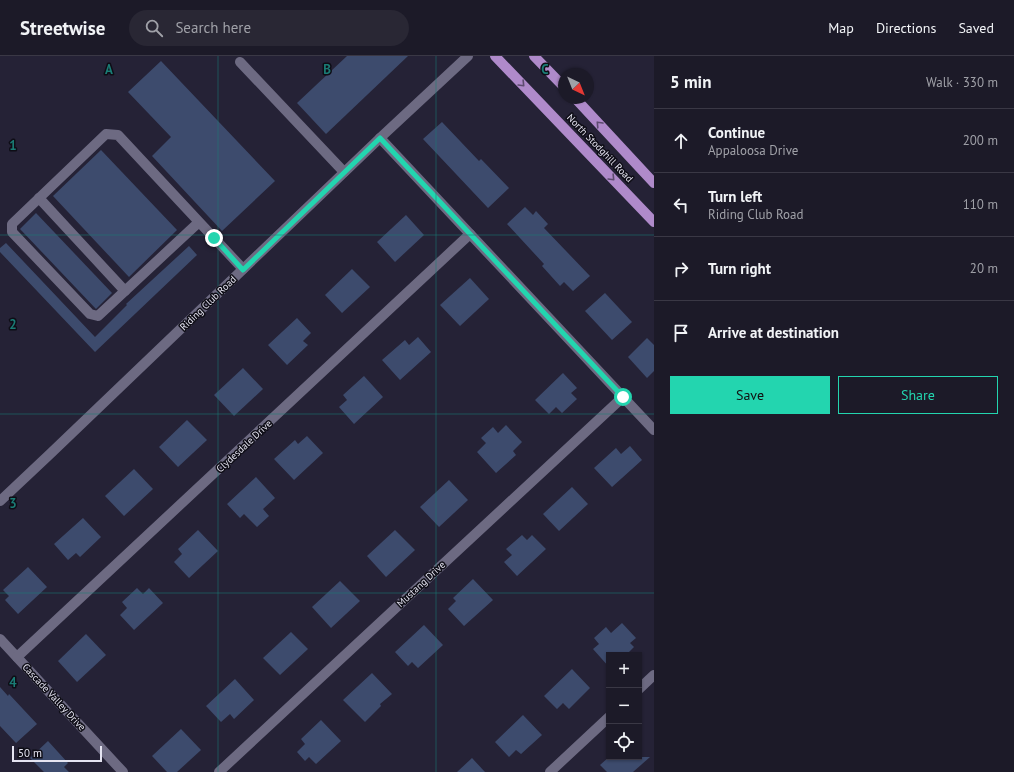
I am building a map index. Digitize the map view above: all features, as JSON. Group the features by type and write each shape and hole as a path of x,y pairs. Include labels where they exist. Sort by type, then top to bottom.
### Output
{"main road":[{"name":"North Stodghill Road","path":"495,56 652,217"},
{"path":"534,56 558,81"},
{"name":"North Stodghill Road","path":"581,104 654,183"}],"street":[{"name":"Riding Club Road","path":"0,500 56,449 344,172 468,56"},
{"path":"240,62 344,172"},
{"path":"199,222 98,316 90,314 12,232 12,224 106,134 118,135 199,222 243,270"},
{"path":"380,138 654,430"},
{"path":"39,198 125,291"},
{"name":"Clydesdale Drive","path":"17,657 470,234"},
{"name":"Mustang Drive","path":"219,772 623,397"},
{"name":"Cascade Valley Drive","path":"0,639 124,772"},
{"path":"640,688 654,675"},
{"path":"550,772 606,720"}],"building":[{"path":"347,56 408,56 326,134 297,103"},
{"path":"161,61 275,181 222,231 152,156 171,137 128,92"},
{"path":"442,122 479,161 481,159 509,188 488,208 423,139"},
{"path":"101,150 177,230 129,277 53,196"},
{"path":"525,207 533,215 536,211 548,224 544,228 590,276 573,291 564,282 560,286 542,266 544,264 507,224"},
{"path":"36,213 112,293 96,309 20,229"},
{"path":"406,215 424,235 395,262 377,242"},
{"path":"6,243 95,337 127,305 126,304 189,246 197,255 95,352 0,252 0,248"},
{"path":"352,269 370,287 342,313 325,295"},
{"path":"470,278 489,299 460,326 440,305"},
{"path":"605,293 632,322 612,340 585,311"},
{"path":"297,318 311,333 303,341 308,345 287,365 268,345"},
{"path":"418,337 431,352 400,380 382,360 405,340 409,345"},
{"path":"647,338 654,345 654,371 647,378 628,357"},
{"path":"243,368 263,389 234,416 214,395"},
{"path":"563,373 577,388 571,393 577,399 562,413 556,407 549,414 535,400"},
{"path":"364,376 383,397 354,424 339,407 347,400 343,395"},
{"path":"187,420 207,440 178,467 159,447"},
{"path":"506,425 522,442 513,451 516,455 496,473 477,452 486,443 481,438 493,427 498,433"},
{"path":"307,436 323,453 294,480 274,459 295,440 298,444"},
{"path":"630,446 642,460 612,487 594,468 616,448 621,454"},
{"path":"134,469 153,489 124,516 105,496"},
{"path":"256,477 275,498 263,509 269,516 257,527 244,514 240,518 227,504"},
{"path":"449,480 468,500 439,527 420,507"},
{"path":"572,487 588,504 559,531 543,514"},
{"path":"83,518 101,537 80,557 76,553 68,560 54,544"},
{"path":"198,530 218,551 189,578 174,562 182,554 178,549"},
{"path":"395,530 415,550 386,577 367,556"},
{"path":"522,535 527,540 532,535 546,549 517,576 504,562 512,555 506,549"},
{"path":"28,567 47,587 18,614 5,600 9,596 3,590"},
{"path":"473,579 493,600 464,626 448,609 456,601 453,598"},
{"path":"340,581 360,601 331,628 312,607"},
{"path":"137,588 143,594 149,588 163,603 134,630 120,615 127,608 122,602"},
{"path":"622,623 636,638 630,643 634,647 629,652 606,652 606,664 593,649 599,644 594,638 606,627 611,633"},
{"path":"424,625 443,645 418,668 412,662 408,666 395,652"},
{"path":"291,632 308,649 280,675 263,658"},
{"path":"86,634 106,655 77,682 58,661"},
{"path":"572,669 590,688 569,709 563,703 557,709 544,696"},
{"path":"372,673 392,694 380,704 381,706 365,722 343,700"},
{"path":"235,679 254,700 234,719 230,714 221,722 206,706"},
{"path":"0,687 8,696 9,694 37,724 16,743 0,726"},
{"path":"523,715 542,735 521,754 516,750 509,757 495,742"},
{"path":"321,720 341,741 316,764 309,757 305,761 297,752 305,744 301,739"},
{"path":"181,729 201,750 177,772 167,772 152,756"},
{"path":"48,741 68,763 64,767 69,772 44,772 30,758"},
{"path":"642,757 650,757 633,772 607,772 600,765 606,760 642,760"},
{"path":"472,758 485,772 457,772"}],"route":[{"path":"214,238 243,270 380,138 623,397"}]}
